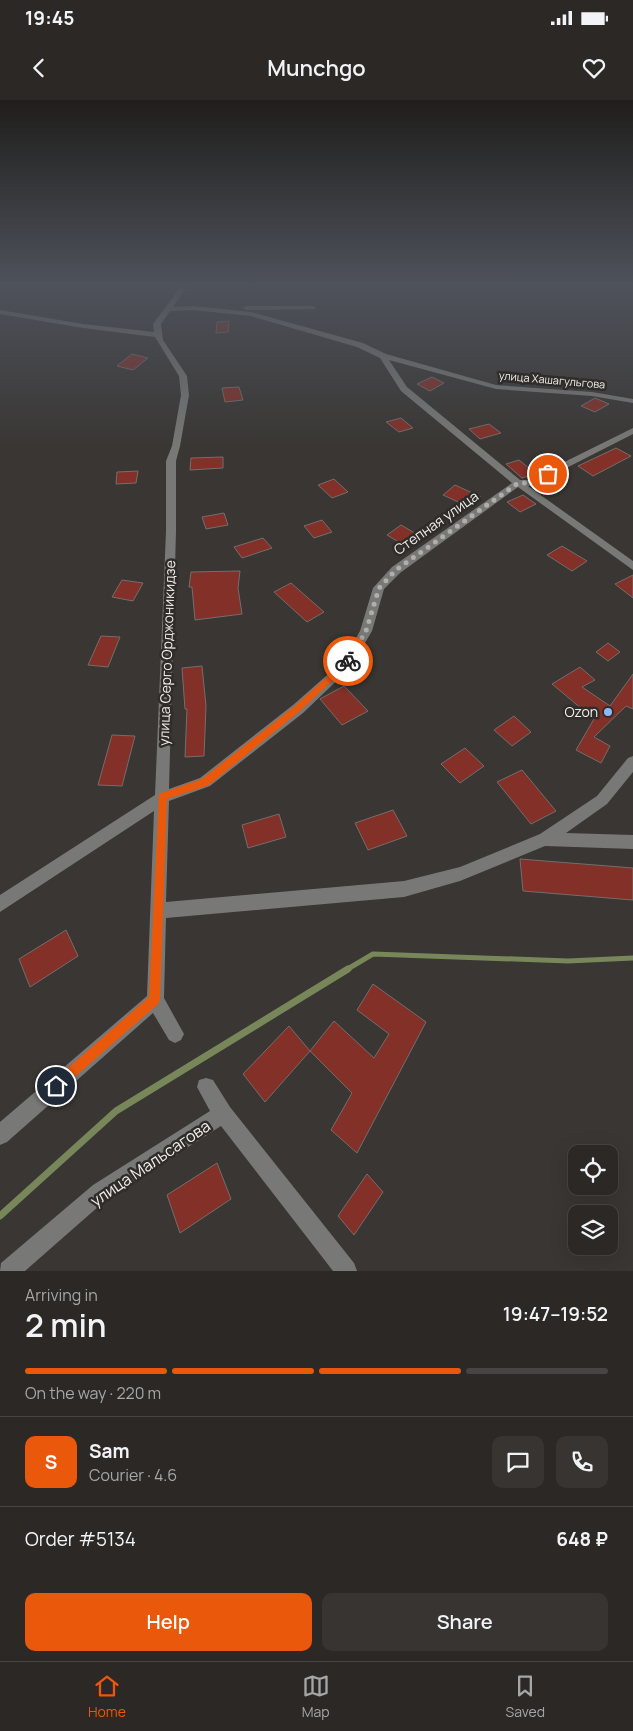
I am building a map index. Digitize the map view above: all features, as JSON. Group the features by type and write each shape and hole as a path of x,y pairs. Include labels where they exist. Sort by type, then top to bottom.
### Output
{"street":[{"name":"улица Серго Орджоникидзе","path":"154,1000 163,797 171,531 171,461 176,446 185,395 184,376 161,340"},
{"name":"улица Хашагульгова","path":"341,340 360,345 383,356 496,387 592,394 633,401"},
{"path":"383,356 404,389 518,483 633,566"},
{"name":"Степная улица","path":"0,904 163,797 206,782 298,708 346,665 366,631 379,588 396,570 518,483 530,483 633,431"},
{"path":"159,911 404,889 460,874 545,839 602,800 633,762"},
{"path":"545,839 633,842"},
{"path":"0,1135 154,1000 175,1034"},
{"path":"206,1087 223,1114 346,1271"},
{"name":"улица Мальсагова","path":"9,1271 100,1192 223,1114"}],"building":[{"path":"132,354 148,358 133,370 117,366"},
{"path":"432,377 444,383 430,391 417,384"},
{"path":"239,387 243,400 225,402 222,388"},
{"path":"595,398 609,404 595,412 581,406"},
{"path":"401,418 413,428 399,432 386,422"},
{"path":"489,424 501,433 480,439 469,429"},
{"path":"616,448 631,456 593,476 578,466"},
{"path":"223,457 223,468 190,470 191,458"},
{"path":"519,460 536,474 522,478 506,464"},
{"path":"138,471 136,483 116,484 117,472"},
{"path":"334,479 348,492 332,498 318,485"},
{"path":"455,485 481,497 469,507 443,495"},
{"path":"523,495 536,504 520,512 507,502"},
{"path":"224,513 228,525 206,529 202,517"},
{"path":"322,520 332,532 314,538 304,526"},
{"path":"401,525 420,536 405,546 387,535"},
{"path":"263,538 272,548 242,558 234,547"},
{"path":"562,546 587,561 572,571 547,555"},
{"path":"240,571 238,588 242,614 195,620 192,587 189,587 191,572"},
{"path":"633,575 633,598 615,584"},
{"path":"122,580 143,583 133,601 112,597"},
{"path":"291,583 324,612 307,622 274,592"},
{"path":"101,636 120,637 108,667 88,665"},
{"path":"608,643 620,652 608,661 596,652"},
{"path":"202,666 206,706 204,756 185,757 187,709 185,709 182,668"},
{"path":"580,667 595,680 582,687 610,706 633,674 633,709 626,706 594,737 610,746 601,763 576,750 594,719 552,684"},
{"path":"344,686 368,711 342,725 320,699"},
{"path":"514,716 531,732 512,746 494,730"},
{"path":"112,735 135,736 122,786 98,785"},
{"path":"465,748 484,766 460,783 441,764"},
{"path":"522,770 556,811 531,824 497,782"},
{"path":"393,810 407,836 368,850 355,823"},
{"path":"279,814 286,837 248,848 242,825"},
{"path":"520,859 633,868 633,900 523,891"},
{"path":"66,930 78,956 30,987 19,959"},
{"path":"373,984 426,1022 357,1153 331,1130 352,1093 310,1051 334,1021 374,1058 389,1034 357,1010"},
{"path":"289,1026 310,1051 265,1102 243,1074"},
{"path":"217,1163 231,1199 180,1233 167,1195"},
{"path":"367,1174 383,1192 354,1235 338,1216"}],"waterway":[{"path":"346,970 373,954 568,961 633,958"},
{"path":"0,1216 116,1111 348,969"}],"way so far":[{"path":"348,661 366,631 379,588 396,570 518,483 530,483 548,474"}],"place":[{"name":"Ozon","path":"608,712"}],"route":[{"path":"56,1086 154,1000 163,797 206,782 298,708 346,665 348,661"}]}
